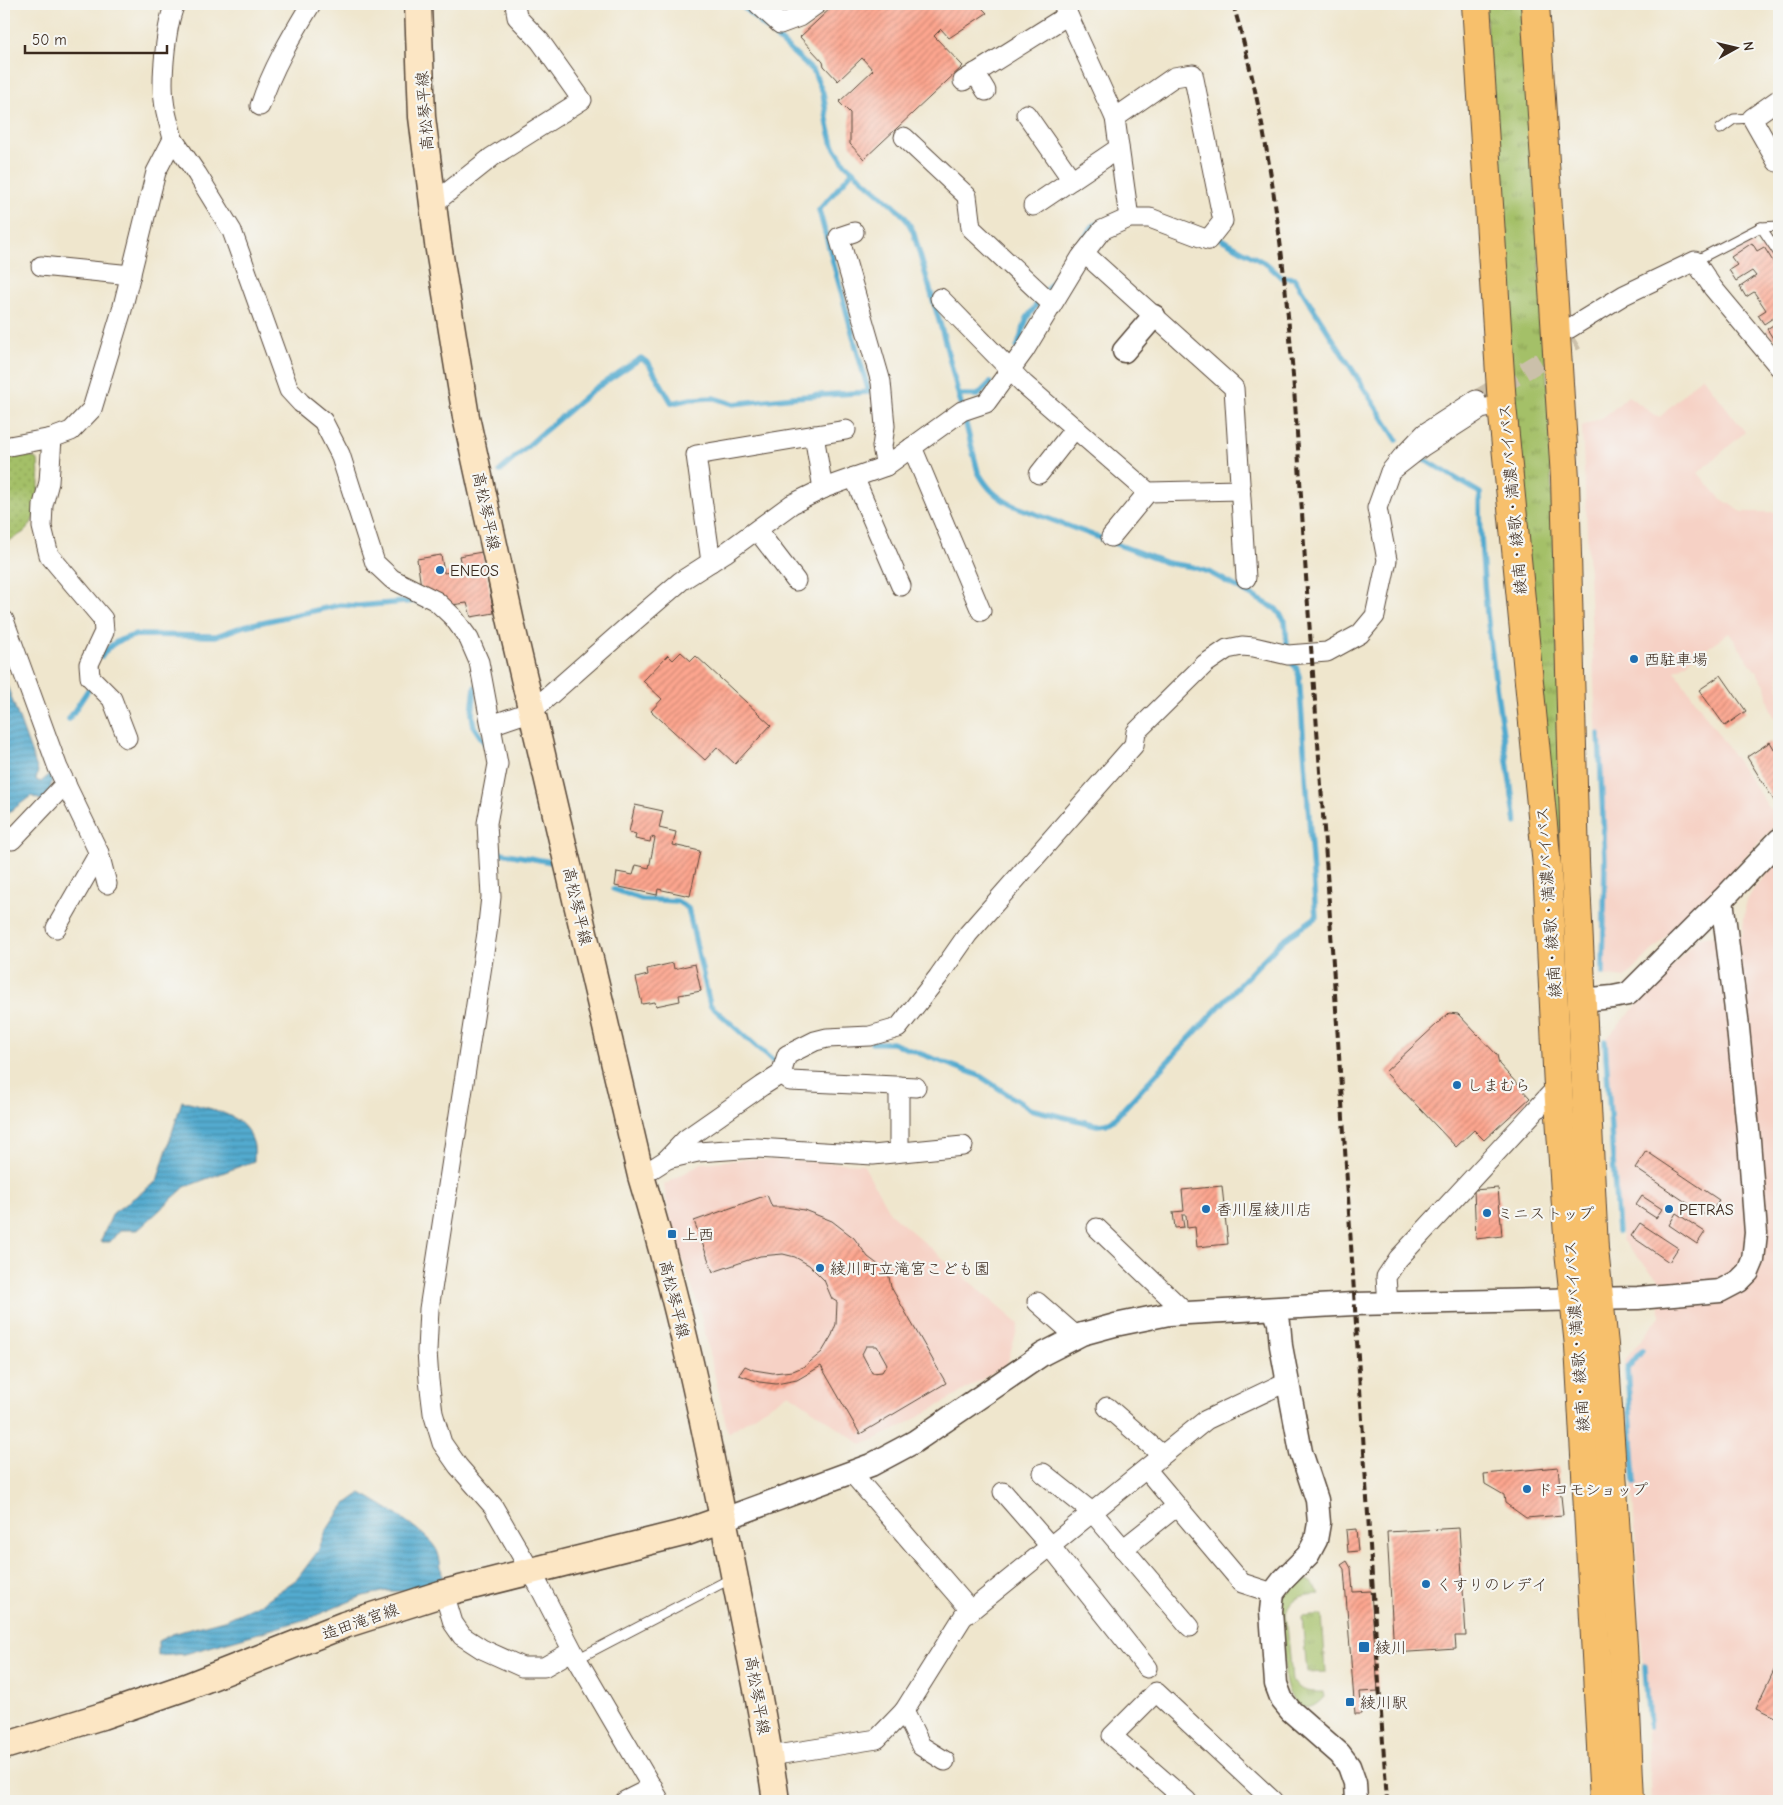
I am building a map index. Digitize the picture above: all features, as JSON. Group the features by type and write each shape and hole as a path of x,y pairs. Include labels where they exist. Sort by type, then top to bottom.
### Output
{"highway":[{"name":"綾南・綾歌・満濃バイパス","path":"1476,4 1502,404 1547,866 1558,1086 1569,1252 1604,1345 1624,1646 1630,1801"},
{"name":"綾南・綾歌・満濃バイパス","path":"1535,4 1566,336 1565,478 1575,852 1594,1249 1579,1346 1604,1801"}],"main road":[{"name":"高松琴平線","path":"418,4 422,117 438,244 466,417 512,627 641,1176 660,1238 682,1329 724,1520 770,1756 776,1801"},
{"name":"造田滝宮線","path":"4,1746 112,1713 186,1687 344,1625 444,1593 687,1532 724,1520"}],"street":[{"path":"175,4 170,15 162,82 164,102 173,139 197,174 232,232 289,390 301,403 323,421 340,454 375,563 392,579 436,601 453,617 469,639 480,662 498,764 487,823 491,897 429,1309 427,1351 433,1413 442,1443 458,1466 493,1506 538,1584 575,1655 657,1794 625,1801"},
{"path":"260,106 267,84 290,38 311,4"},
{"path":"433,204 492,157 582,100 540,41 517,18 515,4"},
{"path":"758,4 780,24 799,17 817,4"},
{"path":"986,91 969,77 1065,9 1115,118 1129,214"},
{"path":"491,725 532,711 674,587 792,504 823,489 886,466 964,410 986,403 1007,366 1024,352 1046,299 1102,230 1129,214 1150,218 1208,240 1223,221 1193,74 1174,77 1115,118"},
{"path":"1777,162 1752,118 1779,99"},
{"path":"1026,114 1072,180"},
{"path":"904,137 967,196 971,228 1046,299"},
{"path":"4,447 52,438 71,431 92,409 122,310 156,172 173,139"},
{"path":"1033,206 1119,148"},
{"path":"854,232 839,237 881,382 885,426 882,447 886,466"},
{"path":"1084,253 1234,388 1246,578"},
{"path":"1566,336 1570,328 1624,294 1695,261 1713,288 1779,367"},
{"path":"41,266 131,274"},
{"path":"940,298 1024,384 1148,492 1241,490"},
{"path":"1124,351 1154,316"},
{"path":"641,1176 666,1160 686,1139 781,1074 787,1056 815,1041 827,1038 870,1036 898,1028 938,977 968,934 1134,744 1136,732 1205,664 1227,650 1242,646 1289,655 1326,652 1360,634 1375,616 1387,560 1377,508 1390,472 1425,433 1476,400"},
{"path":"1390,472 1422,447 1481,410 1502,404"},
{"path":"1039,474 1075,428"},
{"path":"711,562 696,455 846,430"},
{"path":"814,435 823,489"},
{"path":"52,438 49,482 42,505 42,527 49,555 103,619 104,632 89,664 90,677 112,700 127,738"},
{"path":"912,447 980,611"},
{"path":"854,477 901,586"},
{"path":"1111,537 1148,492"},
{"path":"757,530 796,581"},
{"path":"4,620 58,768 99,853 107,884"},
{"path":"12,840 66,783"},
{"path":"1581,1000 1628,994 1779,840"},
{"path":"56,928 99,853"},
{"path":"724,1520 871,1465 914,1442 1043,1354 1077,1337 1115,1325 1169,1314 1354,1304 1638,1298 1720,1291 1738,1281 1748,1272 1753,1260 1756,1233 1738,1018 1722,900"},
{"path":"781,1074 790,1081 908,1086 899,1152"},
{"path":"1388,1304 1386,1277 1398,1259 1558,1086"},
{"path":"666,1160 698,1152 756,1148 873,1155 963,1146"},
{"path":"1098,1228 1186,1313"},
{"path":"1037,1302 1077,1337"},
{"path":"1274,1309 1279,1323 1281,1346 1301,1452 1316,1500 1319,1523 1316,1540 1308,1555 1273,1593 1270,1611 1276,1684 1282,1700 1291,1711 1340,1754 1349,1766 1355,1784 1356,1801"},
{"path":"770,1756 877,1739 904,1711 963,1617 1206,1420 1288,1381"},
{"path":"1107,1407 1162,1455"},
{"path":"1146,1469 1242,1583 1273,1593"},
{"path":"851,1472 971,1611"},
{"path":"1043,1472 1093,1512 1190,1627"},
{"path":"1003,1492 1051,1547 1147,1668"},
{"path":"1124,1549 1177,1506"},
{"path":"444,1593 453,1623 462,1636 482,1649 522,1667 544,1667 575,1655"},
{"path":"1187,1801 1112,1736 1156,1692 1273,1801"},
{"path":"904,1711 921,1746 945,1761"}],"lane":[{"path":"1720,129 1734,119 1752,118"},
{"path":"1695,261 1762,228 1779,226"},
{"path":"1762,228 1779,254"},
{"path":"575,1655 735,1576"}],"shaded area":[{"name":"西駐車場","path":"1702,376 1745,432 1698,473 1720,498 1742,512 1779,512 1779,725 1771,711 1766,686 1729,633 1675,671 1779,822 1625,978 1600,975 1602,851 1582,426 1606,416 1628,396 1659,418"},
{"path":"1779,862 1779,1801 1651,1801 1625,1360 1660,1316 1659,1280 1622,1240 1607,1038 1699,937 1742,935 1746,902 1755,887"},
{"name":"綾川町立滝宮こども園","path":"748,1159 863,1164 890,1213 1019,1324 1007,1364 901,1427 862,1445 789,1393 728,1433 699,1308 670,1223 664,1185 702,1163"}],"green space":[{"path":"1485,4 1524,4 1549,415 1569,986 1570,1058 1567,1059 1513,419"},
{"path":"18,450 38,460 39,486 37,505 32,522 27,529 4,543 4,453"},
{"path":"1297,1579 1311,1582 1320,1594 1299,1597 1291,1603 1286,1613 1292,1680 1302,1689 1323,1692 1324,1697 1318,1703 1306,1707 1296,1703 1292,1698 1285,1678 1281,1621 1282,1606 1285,1593"},
{"path":"1322,1615 1326,1672 1307,1673 1302,1617"}],"water":[{"path":"4,677 38,771 36,780 41,782 49,775 53,776 50,789 43,801 31,796 4,816"},
{"path":"182,1101 224,1113 242,1124 253,1142 254,1161 185,1187 138,1230 120,1230 110,1242 100,1242 113,1213 157,1181"},
{"path":"361,1493 416,1528 434,1545 439,1557 443,1584 414,1592 388,1591 363,1596 310,1618 185,1654 158,1656 158,1641 172,1634 227,1619 262,1603 297,1579 318,1551 325,1533 334,1519 347,1503"}],"building":[{"path":"835,4 978,4 987,13 949,38 941,29 934,36 963,66 864,159 850,144 850,113 839,102 873,70 862,58 838,81 800,37"},
{"path":"1752,243 1757,251 1764,247 1779,271 1779,277 1775,279 1779,285 1779,314 1764,324 1758,315 1766,310 1754,292 1746,297 1740,287 1756,276 1752,271 1736,281 1729,270 1737,265 1731,257"},
{"path":"1779,321 1779,336 1774,340 1767,329"},
{"path":"482,552 494,613 471,617 467,603 451,605 421,587 417,559 441,555 444,573 462,570 459,556"},
{"path":"681,652 691,661 696,656 771,725 735,764 717,747 705,760 651,711 662,699 643,681 668,655 673,660"},
{"path":"1721,675 1746,711 1725,726 1699,690"},
{"path":"1770,742 1779,757 1779,800 1775,802 1747,757"},
{"path":"635,805 663,811 659,828 676,832 673,845 700,851 690,896 658,889 657,895 615,886 617,872 633,875 636,865 649,868 655,838 651,837 650,842 635,839 636,834 629,832"},
{"path":"673,963 674,969 695,964 701,991 679,995 680,1001 656,1006 655,1002 642,1004 636,978 648,975 647,969"},
{"name":"しまむら","path":"1449,1013 1458,1014 1497,1055 1499,1064 1530,1098 1484,1140 1474,1130 1456,1147 1385,1072"},
{"path":"1646,1151 1719,1200 1708,1217 1635,1168"},
{"path":"1222,1186 1228,1244 1197,1247 1195,1227 1187,1228 1186,1215 1182,1215 1184,1227 1175,1228 1173,1212 1184,1211 1182,1190"},
{"name":"ミニストップ","path":"1498,1188 1502,1236 1476,1239 1474,1190"},
{"path":"767,1195 772,1207 804,1210 832,1221 854,1238 868,1257 888,1272 891,1287 946,1383 860,1434 821,1366 797,1380 776,1384 759,1382 739,1375 745,1366 754,1370 773,1373 793,1371 805,1366 822,1352 832,1335 836,1324 837,1302 832,1299 824,1280 809,1265 795,1257 783,1254 760,1256 713,1272 694,1221","holes":["866,1346 877,1346 887,1364 882,1372 872,1373 862,1354"]},
{"path":"1642,1196 1662,1209 1656,1218 1636,1205"},
{"path":"1676,1213 1705,1232 1697,1244 1669,1225"},
{"path":"1640,1223 1678,1248 1669,1262 1631,1236"},
{"name":"ドコモショップ","path":"1558,1467 1563,1515 1526,1518 1505,1503 1504,1495 1485,1484 1484,1474"},
{"name":"くすりのレデイ","path":"1459,1528 1466,1636 1455,1636 1456,1649 1394,1653 1387,1532"},
{"path":"1356,1529 1358,1551 1348,1552 1346,1530"},
{"path":"1347,1561 1351,1568 1353,1592 1371,1591 1378,1691 1360,1692 1362,1714 1355,1714 1344,1569 1341,1565"},
{"path":"1779,1660 1779,1719 1756,1708"}],"waterway":[{"path":"740,4 814,72 823,93 833,145 845,164 893,205 905,217 913,231 945,341 978,472 989,488 1012,505 1167,563 1193,567 1211,573 1276,609 1285,621 1287,646 1291,662 1296,667 1299,676 1316,917 1283,940 1113,1120 1106,1124 1097,1125 1030,1109 980,1076 892,1043 872,1043"},
{"path":"500,471 593,390 641,358 649,364 672,403 691,399 714,398 733,404 794,397 869,392 819,210 853,171"},
{"path":"1080,244 1092,227 1099,223"},
{"path":"1216,236 1268,265 1281,277 1294,278 1397,440"},
{"path":"1017,348 1027,318 1074,251"},
{"path":"959,395 978,395 990,383"},
{"path":"1419,456 1480,493 1487,617 1516,823"},
{"path":"102,656 116,642 136,635 216,636 244,626 340,605 358,606 416,601 423,604"},
{"path":"475,687 472,714 474,727 488,748"},
{"path":"69,719 88,690"},
{"path":"1599,734 1605,859 1603,973"},
{"path":"496,847 496,852 557,863"},
{"path":"613,889 641,899 677,901 688,908 710,1005 775,1063"},
{"path":"1605,1041 1618,1232"},
{"path":"1635,1483 1627,1369 1642,1350"},
{"path":"1645,1666 1649,1727"}],"tunnel":[{"path":"1476,400 1576,340"}],"railway":[{"path":"1233,4 1253,81 1268,159 1280,237 1288,316 1387,1801"}],"place":[{"name":"ENEOS","path":"440,570"},
{"name":"西駐車場","path":"1634,659"},
{"name":"しまむら","path":"1457,1085"},
{"name":"香川屋綾川店","path":"1206,1209"},
{"name":"PETRAS","path":"1669,1209"},
{"name":"ミニストップ","path":"1487,1213"},
{"name":"上西","path":"672,1234"},
{"name":"綾川町立滝宮こども園","path":"820,1268"},
{"name":"ドコモショップ","path":"1527,1489"},
{"name":"くすりのレデイ","path":"1426,1584"},
{"name":"綾川","path":"1364,1647"},
{"name":"綾川駅","path":"1350,1702"}]}
